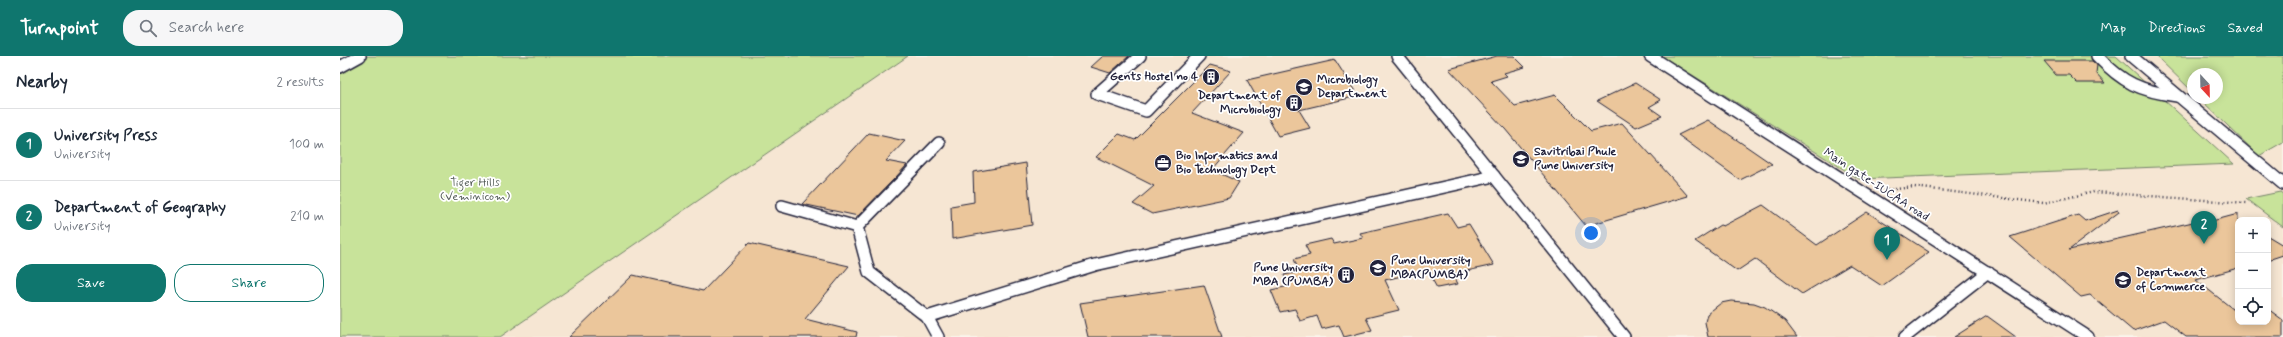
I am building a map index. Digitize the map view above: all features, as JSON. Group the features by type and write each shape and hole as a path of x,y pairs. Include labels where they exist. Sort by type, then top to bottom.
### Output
{"lane":[{"path":"340,66 360,56"},
{"path":"1140,56 1097,94 1146,111 1199,56"},
{"path":"1397,56 1624,337"},
{"name":"Main gate-IUCAA road","path":"1650,56 2088,337"},
{"path":"2097,56 2118,78 2142,91 2178,96"},
{"path":"2131,56 2283,184"},
{"path":"856,227 939,143"},
{"path":"927,316 1094,265 1494,176"},
{"path":"782,206 856,227"},
{"path":"856,227 869,272 927,316 938,337"},
{"path":"1905,337 1988,272"}],"path":[{"path":"1865,194 1914,186 2043,203 2094,192 2246,203"}],"shaded area":[{"name":"Savitribai Phule Pune University","path":"908,56 2283,56 2283,337 500,337"}],"green space":[{"name":"Tiger Hills (Veminicom)","path":"360,56 908,56 500,337 340,337 340,67"},
{"path":"1662,56 2116,56 2234,164 1859,179"},
{"path":"2156,56 2283,56 2283,142 2259,156 2205,104 2223,104 2223,68 2187,68 2187,86"},
{"path":"2280,192 2283,194 2283,227 2271,217 2246,199"}],"building":[{"path":"1103,56 1129,56 1110,73 1091,67"},
{"path":"1497,56 1514,56 1525,67 1504,73 1507,76 1491,81 1515,106 1555,95 1591,131 1622,123 1688,196 1586,226 1505,129 1449,69"},
{"name":"Department of Microbiology","path":"1335,60 1358,96 1299,110 1310,128 1278,136 1247,80"},
{"path":"2044,61 2092,61 2097,65 2096,73 2105,83 2077,83 2069,75 2056,75"},
{"name":"Bio Informatics and Bio Technology Dept","path":"1210,65 1231,71 1192,113 1244,133 1212,170 1239,182 1229,198 1152,214 1133,204 1154,186 1096,157 1119,134 1135,140"},
{"path":"1635,83 1661,100 1649,107 1662,116 1636,127 1597,101"},
{"path":"1708,120 1772,164 1740,180 1678,135"},
{"path":"869,133 905,141 886,161 907,165 896,177 858,216 802,204"},
{"path":"1026,163 1032,225 952,239 951,206 974,202 973,172"},
{"path":"1763,205 1817,245 1867,212 1929,252 1882,286 1850,265 1802,294 1755,259 1737,271 1695,241 1720,225 1723,226"},
{"path":"2118,210 2119,212 2069,250 2193,222 2202,216 2212,221 2238,214 2238,217 2235,217 2235,269 2196,280 2235,311 2235,325 2271,325 2271,311 2283,320 2283,337 2186,337 2164,320 2133,331 2090,295 2081,297 2010,237 2078,215 2085,221"},
{"name":"Pune University MBA (PUMBA)","path":"1448,213 1457,227 1469,224 1494,265 1453,274 1458,284 1437,288 1427,270 1385,280 1399,310 1366,318 1372,330 1344,337 1339,325 1322,329 1317,316 1300,321 1295,309 1280,312 1271,290 1289,286 1284,275 1299,272 1294,259 1310,255 1305,245 1331,239 1334,244 1363,238 1360,233"},
{"path":"2271,238 2283,245 2283,255 2271,259"},
{"path":"749,243 849,266 805,319 857,332 856,337 569,337 633,275 703,291"},
{"path":"1204,285 1222,337 1088,337 1080,303"},
{"path":"1731,301 1754,303 1765,307 1785,321 1797,337 1708,337 1705,322 1707,314 1721,303"},
{"path":"1987,316 2016,337 1954,337"}],"place":[{"name":"Gents Hostel no 4","path":"1211,77"},
{"name":"Microbiology Department","path":"1304,87"},
{"name":"Department of Microbiology","path":"1294,103"},
{"name":"Savitribai Phule Pune University","path":"1521,159"},
{"name":"Bio Informatics and Bio Technology Dept","path":"1163,163"},
{"name":"Department of Geography","path":"2204,244"},
{"name":"University Press","path":"1887,260"},
{"name":"Pune University MBA(PUMBA)","path":"1378,268"},
{"name":"Pune University MBA (PUMBA)","path":"1346,275"},
{"name":"Department of Commerce","path":"2123,280"}]}
